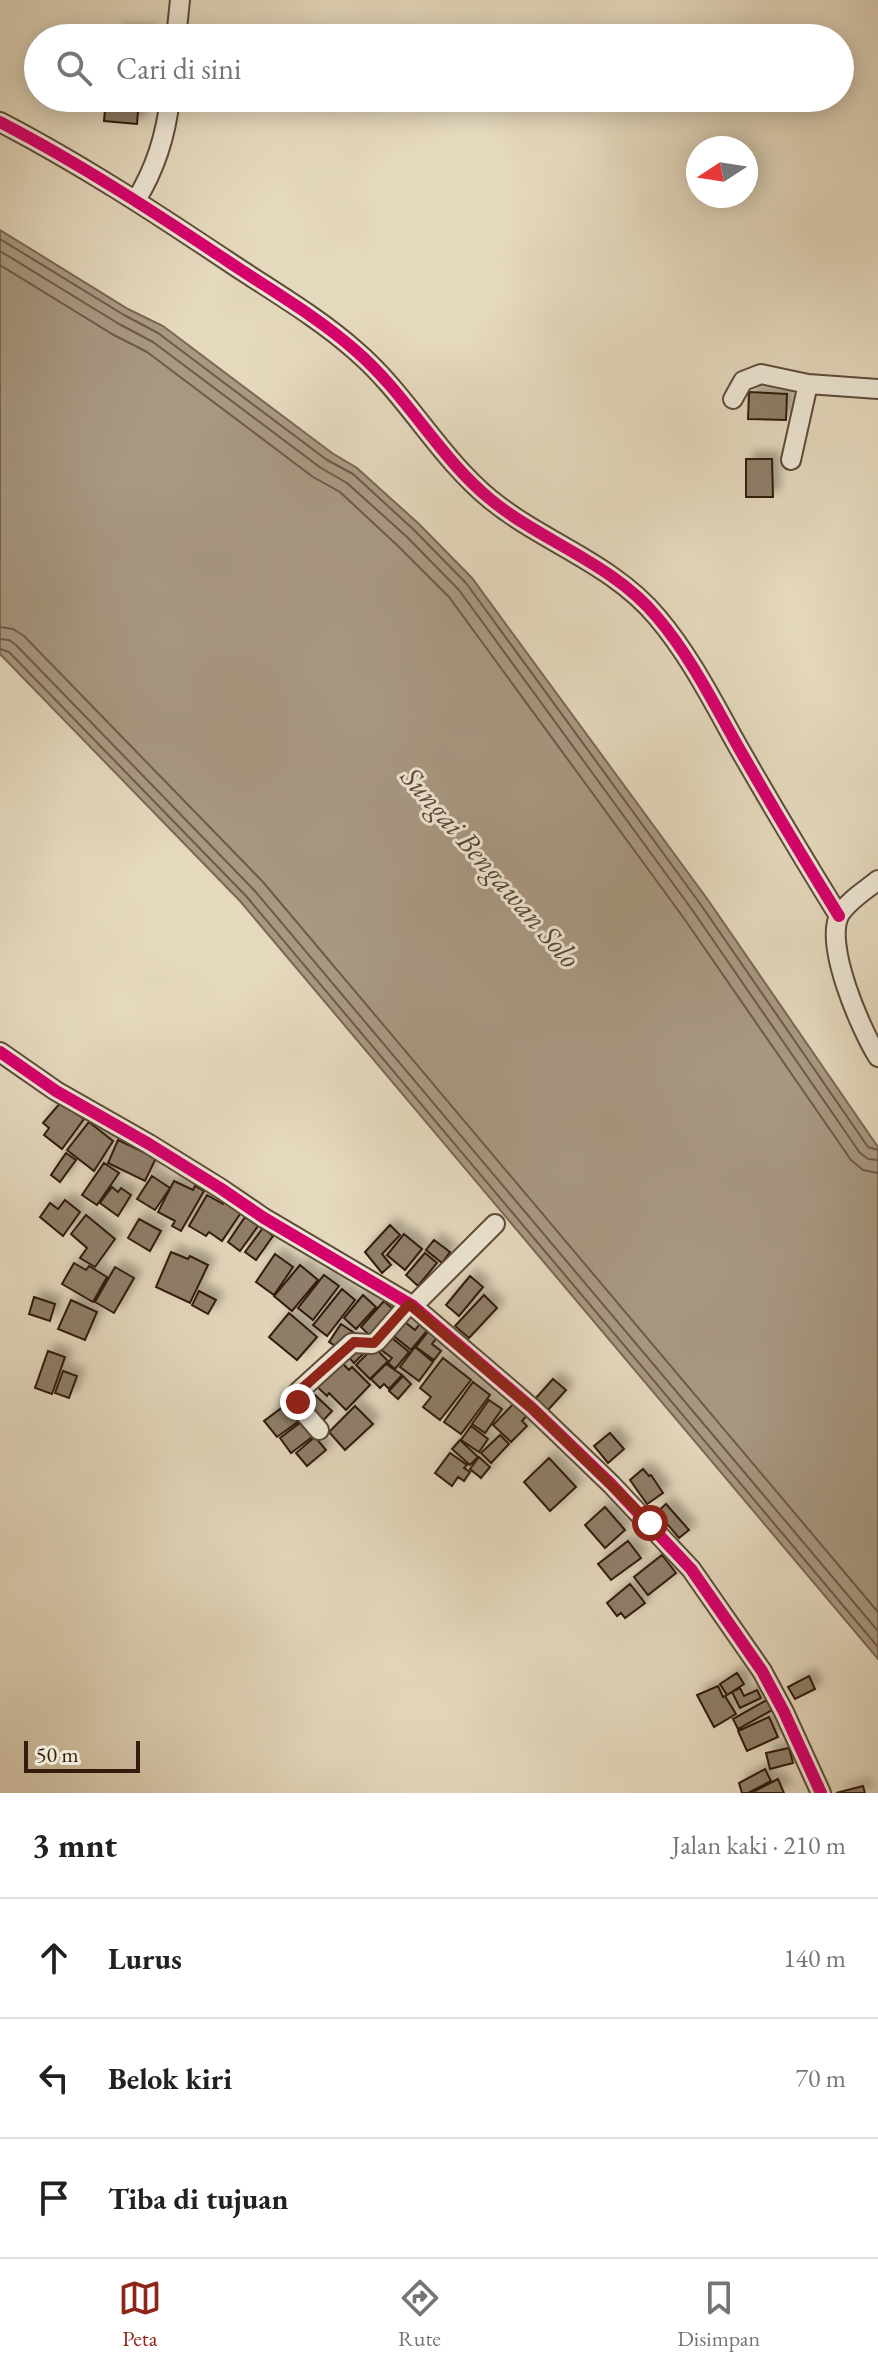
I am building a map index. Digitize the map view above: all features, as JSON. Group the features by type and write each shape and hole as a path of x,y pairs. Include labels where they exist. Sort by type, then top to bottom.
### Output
{"street":[{"path":"177,24 180,0"},
{"path":"136,200 158,157 168,112"},
{"path":"0,122 136,200 356,350 401,396 454,464 488,497 519,521 593,563 631,591 655,615 689,659 839,916"},
{"path":"733,399 743,381 761,374 808,384 878,389"},
{"path":"791,460 808,384"},
{"path":"878,880 847,906 839,916 834,931 850,998 878,1057"},
{"path":"0,1052 56,1091 149,1144 264,1218 411,1305 554,1430 650,1523 691,1569 762,1671 821,1793"},
{"path":"319,1430 301,1409 298,1392 352,1343 377,1341 495,1224"}],"water":[{"name":"Sungai Bengawan Solo","path":"0,230 128,309 163,326 332,453 357,468 472,578 708,900 878,1147 878,1659 240,901 0,654"}],"building":[{"path":"105,112 138,112 137,124 104,121"},
{"path":"749,392 787,394 786,420 748,419"},
{"path":"746,459 772,459 773,497 746,497"},
{"path":"61,1102 84,1119 62,1149 44,1135 49,1128 43,1123"},
{"path":"89,1122 113,1141 94,1171 67,1150"},
{"path":"118,1140 156,1158 145,1181 108,1163"},
{"path":"66,1153 76,1160 60,1182 51,1175"},
{"path":"104,1163 119,1173 97,1205 82,1195"},
{"path":"152,1176 170,1188 155,1210 137,1199"},
{"path":"174,1181 193,1190 195,1186 204,1191 181,1231 172,1226 175,1221 158,1212"},
{"path":"112,1187 118,1192 121,1188 131,1195 118,1216 100,1203"},
{"path":"207,1195 223,1204 227,1197 244,1208 222,1241 209,1232 206,1236 189,1226"},
{"path":"65,1200 80,1212 63,1236 40,1217 50,1203 58,1209"},
{"path":"86,1215 115,1239 95,1267 80,1258 87,1248 71,1234"},
{"path":"245,1217 258,1226 240,1251 228,1242"},
{"path":"139,1219 161,1231 150,1251 128,1238"},
{"path":"390,1225 400,1235 382,1254 391,1265 382,1273 365,1252"},
{"path":"263,1228 273,1236 256,1260 245,1252"},
{"path":"404,1234 422,1249 405,1270 387,1255"},
{"path":"434,1240 450,1252 442,1263 426,1250"},
{"path":"171,1252 188,1259 190,1256 208,1265 190,1303 156,1287"},
{"path":"425,1253 437,1263 418,1286 406,1275"},
{"path":"275,1254 293,1267 274,1295 256,1282"},
{"path":"74,1263 86,1270 89,1266 107,1277 93,1302 62,1284"},
{"path":"300,1265 318,1280 292,1311 274,1296"},
{"path":"115,1267 134,1278 114,1313 95,1302"},
{"path":"324,1275 339,1286 313,1320 298,1308"},
{"path":"470,1276 483,1287 459,1316 446,1305"},
{"path":"342,1289 355,1300 327,1336 313,1325"},
{"path":"199,1291 216,1300 208,1314 192,1305"},
{"path":"363,1295 376,1307 356,1329 344,1318"},
{"path":"484,1295 497,1308 469,1338 455,1326"},
{"path":"34,1297 55,1304 50,1321 29,1314"},
{"path":"71,1300 97,1312 85,1340 58,1329"},
{"path":"384,1301 396,1312 373,1339 361,1327"},
{"path":"289,1313 317,1337 297,1360 269,1337"},
{"path":"400,1318 415,1330 422,1321 430,1327 411,1350 389,1332"},
{"path":"341,1324 353,1332 342,1350 329,1342"},
{"path":"431,1328 439,1335 432,1344 441,1351 434,1360 416,1347"},
{"path":"386,1333 409,1352 395,1369 388,1363 392,1358 376,1346"},
{"path":"354,1343 364,1353 354,1363 344,1352"},
{"path":"374,1347 388,1361 370,1379 356,1365"},
{"path":"415,1347 433,1362 419,1381 400,1367"},
{"path":"48,1351 65,1357 52,1394 35,1388"},
{"path":"443,1358 471,1380 440,1420 423,1407 431,1397 420,1388"},
{"path":"338,1359 349,1370 352,1367 370,1385 346,1410 329,1393 327,1396 314,1384"},
{"path":"386,1364 402,1375 389,1389 384,1384 380,1388 371,1379"},
{"path":"63,1371 77,1376 69,1398 55,1393"},
{"path":"403,1376 411,1384 398,1399 389,1391"},
{"path":"553,1379 566,1390 548,1410 535,1399"},
{"path":"473,1382 490,1395 461,1434 444,1422"},
{"path":"315,1395 332,1411 320,1424 304,1407"},
{"path":"489,1400 502,1409 485,1433 472,1424"},
{"path":"291,1401 303,1418 277,1437 264,1421"},
{"path":"515,1402 529,1413 522,1421 527,1426 511,1442 493,1425"},
{"path":"355,1406 373,1424 345,1450 329,1432"},
{"path":"301,1422 312,1437 291,1453 280,1438"},
{"path":"471,1426 488,1439 479,1452 461,1440"},
{"path":"610,1433 624,1449 608,1463 594,1446"},
{"path":"500,1435 509,1444 491,1463 481,1453"},
{"path":"315,1437 326,1450 307,1466 296,1453"},
{"path":"460,1440 478,1457 470,1465 452,1449"},
{"path":"450,1453 467,1465 464,1468 470,1472 464,1481 458,1477 452,1486 435,1473"},
{"path":"479,1457 490,1467 481,1478 470,1469"},
{"path":"549,1458 576,1487 550,1511 524,1482"},
{"path":"643,1469 663,1493 647,1504 630,1480"},
{"path":"666,1504 689,1530 679,1538 657,1512"},
{"path":"605,1507 625,1530 605,1548 585,1525"},
{"path":"628,1541 641,1558 611,1580 598,1564"},
{"path":"662,1555 676,1573 648,1595 634,1577"},
{"path":"630,1584 645,1603 625,1618 621,1613 617,1616 607,1603"},
{"path":"737,1673 744,1684 727,1695 720,1684"},
{"path":"809,1676 815,1689 795,1699 788,1687"},
{"path":"718,1686 736,1714 714,1727 697,1695"},
{"path":"740,1688 744,1696 757,1690 761,1698 740,1708 732,1692"},
{"path":"767,1700 772,1710 738,1729 733,1719"},
{"path":"769,1717 778,1737 747,1751 738,1731"},
{"path":"789,1748 793,1763 770,1769 766,1753"},
{"path":"765,1769 771,1781 742,1793 739,1783"},
{"path":"778,1779 784,1793 751,1793"},
{"path":"863,1786 865,1793 836,1793"}],"cycle path":[{"path":"0,122 118,190 327,327 374,368 454,464 490,499 598,567 639,598 669,632 691,665 839,916"},
{"path":"0,1052 56,1091 149,1144 264,1218 413,1306 532,1408 611,1484 691,1569 762,1671 821,1793"}],"route":[{"path":"298,1402 298,1392 339,1353 354,1342 374,1343 409,1304 532,1408 650,1523"}]}
